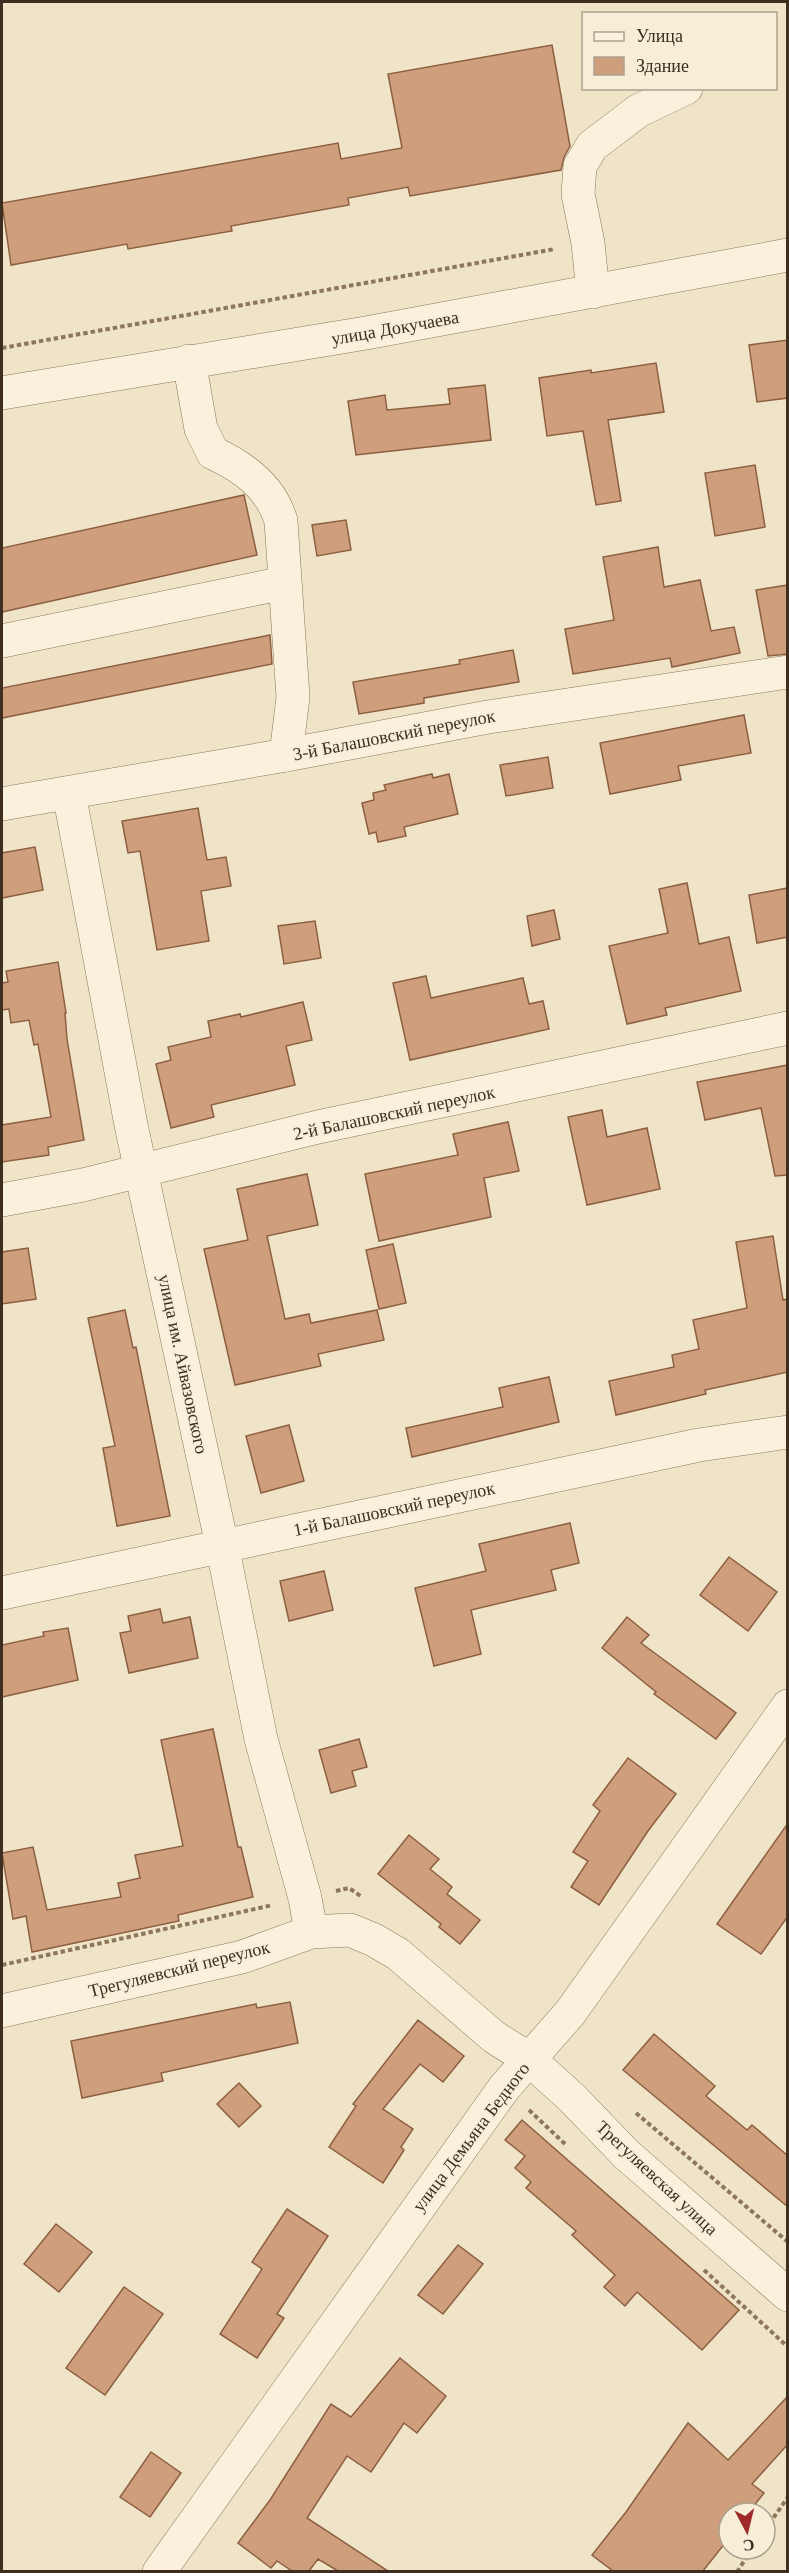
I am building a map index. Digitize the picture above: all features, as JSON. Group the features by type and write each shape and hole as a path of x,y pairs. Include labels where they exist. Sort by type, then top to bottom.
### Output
{"street":[{"path":"593,292 588,243 578,194 580,166 592,146 638,111 682,90"},
{"name":"улица Докучаева","path":"2,393 366,333 788,255"},
{"path":"189,361 201,429 213,453 233,462 251,476 276,504 281,521 293,697 286,755"},
{"path":"2,641 284,583"},
{"name":"3-й Балашовский переулок","path":"2,804 69,794 488,717 788,672"},
{"name":"улица им. Айвазовского","path":"69,794 102,979 141,1171 222,1545 261,1739 305,1898 311,1932"},
{"name":"2-й Балашовский переулок","path":"2,1200 83,1185 318,1127 788,1028"},
{"name":"1-й Балашовский переулок","path":"2,1593 699,1445 788,1432"},
{"name":"улица Демьяна Бедного","path":"159,2571 504,2088 570,2013 788,1707"},
{"name":"Трегуляевский переулок","path":"2,2011 242,1957 311,1932 350,1930 398,1954 494,2037 529,2059"},
{"name":"Трегуляевская улица","path":"529,2059 572,2098 627,2156 788,2295"}],"path":[{"path":"2,348 588,243"},
{"path":"777,2513 788,2497"}],"building":[{"path":"552,45 570,146 561,170 410,196 408,187 348,198 349,205 231,226 232,231 128,249 127,244 11,265 2,203 338,143 341,159 402,148 388,74"},
{"path":"788,340 788,398 757,402 749,345"},
{"path":"656,363 664,412 608,420 621,501 596,505 583,431 547,436 539,378"},
{"path":"485,385 491,440 356,455 348,401 385,395 387,410 450,404 448,389"},
{"path":"755,465 765,527 715,536 705,473"},
{"path":"244,495 257,555 2,612 2,548"},
{"path":"346,520 351,550 317,556 312,525"},
{"path":"658,547 664,587 700,580 711,631 734,627 740,653 672,667 670,658 573,674 565,629 614,620 603,557"},
{"path":"788,585 788,654 768,656 756,590"},
{"path":"270,635 272,664 2,718 2,688"},
{"path":"513,650 519,682 424,698 424,703 359,714 353,682 460,664 459,660"},
{"path":"744,715 751,753 678,766 681,780 610,794 600,743"},
{"path":"548,757 553,788 506,796 500,765"},
{"path":"432,774 433,778 449,774 458,814 404,827 406,836 378,842 376,832 369,834 362,803 374,800 373,793 386,790 384,785"},
{"path":"198,808 207,860 226,857 231,886 201,891 209,941 157,950 140,851 128,853 122,821"},
{"path":"35,847 43,890 2,898 2,853"},
{"path":"687,883 699,944 729,937 741,991 665,1008 667,1015 627,1024 609,946 668,933 659,889"},
{"path":"788,888 788,937 757,943 749,895"},
{"path":"554,910 560,939 532,946 527,916"},
{"path":"315,921 321,958 284,964 278,926"},
{"path":"58,962 66,1013 67,1039 84,1140 48,1147 49,1155 2,1162 2,1125 51,1117 38,1044 34,1045 29,1020 11,1023 9,1009 2,1010 2,983 8,982 6,971"},
{"path":"426,976 431,998 523,978 529,1004 543,1001 549,1029 410,1060 393,983"},
{"path":"303,1002 312,1040 286,1046 295,1085 211,1105 214,1117 171,1128 156,1064 171,1060 168,1047 211,1037 208,1021 240,1014 241,1017"},
{"path":"788,1065 788,1175 775,1176 761,1108 705,1120 697,1082"},
{"path":"602,1110 607,1137 647,1128 660,1189 587,1205 568,1117"},
{"path":"508,1122 519,1171 484,1178 491,1217 379,1241 365,1174 458,1155 453,1134"},
{"path":"307,1174 318,1225 267,1236 285,1319 309,1314 311,1323 377,1310 384,1340 318,1354 321,1366 235,1385 204,1249 248,1240 237,1189"},
{"path":"773,1236 783,1300 788,1299 788,1372 705,1390 706,1394 616,1415 609,1381 674,1367 672,1355 699,1349 693,1320 747,1308 736,1242"},
{"path":"393,1244 406,1303 379,1309 366,1250"},
{"path":"28,1248 36,1299 2,1304 2,1252"},
{"path":"125,1310 133,1348 136,1347 170,1516 117,1526 103,1448 115,1446 88,1318"},
{"path":"549,1377 559,1422 412,1457 406,1428 503,1407 499,1388"},
{"path":"289,1425 304,1481 261,1493 246,1436"},
{"path":"570,1523 579,1563 551,1570 556,1590 471,1610 481,1654 434,1666 415,1588 486,1571 479,1544"},
{"path":"729,1557 777,1592 748,1631 700,1595"},
{"path":"324,1571 333,1610 289,1621 280,1581"},
{"path":"160,1609 163,1623 190,1617 198,1658 129,1673 120,1633 131,1631 128,1616"},
{"path":"627,1617 649,1635 641,1643 736,1713 716,1739 654,1694 656,1692 602,1648"},
{"path":"68,1628 78,1680 2,1697 2,1645 44,1636 43,1632"},
{"path":"213,1729 238,1847 241,1847 253,1897 178,1915 179,1921 32,1952 26,1916 13,1919 2,1853 33,1847 47,1910 121,1897 118,1883 140,1878 135,1855 183,1846 161,1740"},
{"path":"359,1739 367,1767 352,1771 356,1786 331,1793 319,1750"},
{"path":"628,1758 676,1794 648,1831 599,1905 571,1887 588,1861 573,1852 600,1811 593,1805"},
{"path":"788,1823 788,1916 761,1954 717,1924"},
{"path":"409,1835 439,1859 430,1869 452,1887 447,1894 480,1920 460,1944 439,1927 441,1924 378,1874"},
{"path":"290,2002 298,2043 161,2073 163,2081 82,2098 71,2041 256,2004 257,2008"},
{"path":"418,2020 464,2056 443,2082 420,2064 383,2109 413,2129 401,2147 404,2150 383,2183 329,2147 356,2106 353,2104"},
{"path":"654,2034 715,2086 706,2096 747,2130 752,2125 788,2156 788,2207 623,2070"},
{"path":"239,2083 261,2106 239,2127 217,2104"},
{"path":"522,2120 739,2310 702,2350 637,2292 625,2306 604,2287 615,2275 572,2235 576,2231 526,2188 531,2182 515,2168 525,2156 505,2140"},
{"path":"287,2209 328,2236 277,2314 284,2318 257,2358 220,2334 262,2269 252,2262"},
{"path":"56,2224 92,2252 59,2292 24,2264"},
{"path":"458,2245 483,2264 443,2314 418,2295"},
{"path":"124,2287 163,2314 105,2395 66,2368"},
{"path":"400,2358 446,2396 417,2433 404,2423 371,2472 347,2456 307,2518 388,2571 338,2571 318,2559 309,2571 292,2571 277,2561 271,2568 238,2543 270,2500 331,2404 351,2417"},
{"path":"788,2396 788,2444 752,2484 764,2493 758,2501 717,2501 717,2553 703,2571 613,2571 592,2555 626,2512 688,2423 728,2460"},
{"path":"151,2452 181,2473 150,2517 120,2497"}]}
